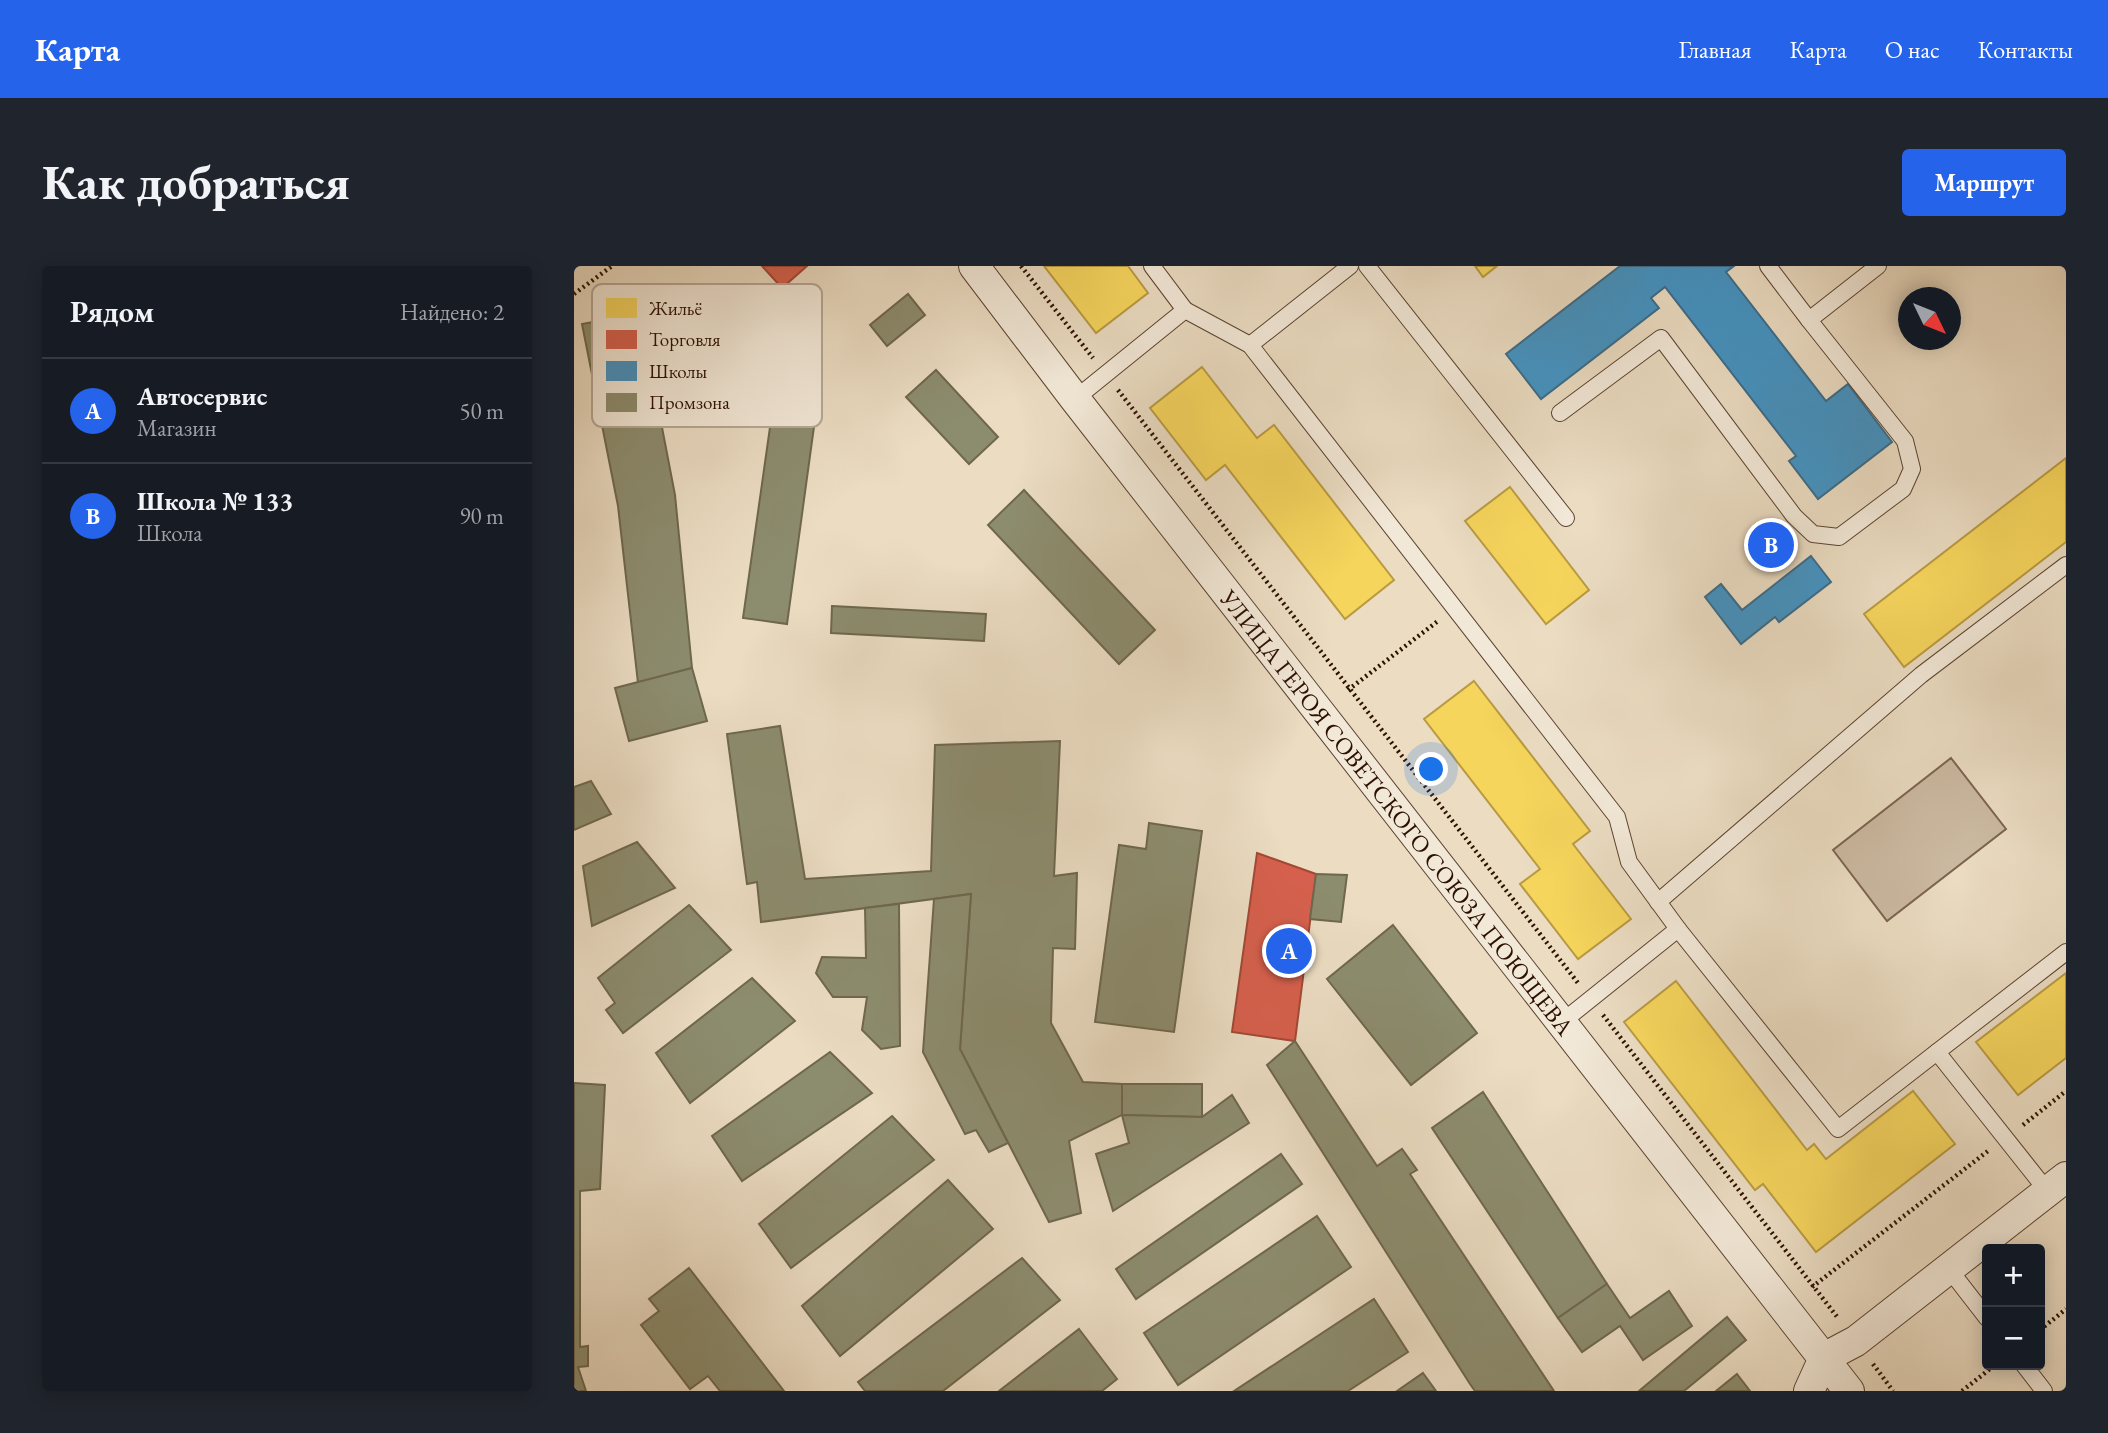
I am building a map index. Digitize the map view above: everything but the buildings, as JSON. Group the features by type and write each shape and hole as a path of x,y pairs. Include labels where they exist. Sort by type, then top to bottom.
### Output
{"street":[{"name":"УЛИЦА ГЕРОЯ СОВЕТСКОГО СОЮЗА ПОЮЩЕВА","path":"974,266 1849,1391"},
{"path":"1809,1391 1824,1358 1856,1341 2057,1184"}],"lane":[{"path":"1152,266 1185,310 1250,345 1617,817 1629,862 1678,929 1838,1129 2066,952"},
{"path":"1250,345 1350,266"},
{"path":"1367,266 1566,518"},
{"path":"1560,413 1661,338 1794,516 1813,534 1839,537 1903,489 1912,469 1905,441 1768,266"},
{"path":"1809,320 1878,266"},
{"path":"1075,399 1185,310"},
{"path":"1658,902 1922,675 2066,565"},
{"path":"1562,1022 1678,929"},
{"path":"1937,1052 2005,1139 2057,1184"},
{"path":"1949,1269 1982,1312"},
{"path":"2028,1370 2044,1391"}],"path":[{"path":"574,295 612,266"},
{"path":"1021,266 1856,1341"},
{"path":"1320,712 1455,608"},
{"path":"1785,1308 2066,1091"},
{"path":"2045,1326 2066,1310"},
{"path":"1962,1391 1989,1370"}],"shaded area":[{"path":"1951,758 2006,829 1887,921 1833,850"}],"place":[{"name":"Школа № 133","path":"1771,545"},
{"name":"Автосервис","path":"1289,951"}]}
